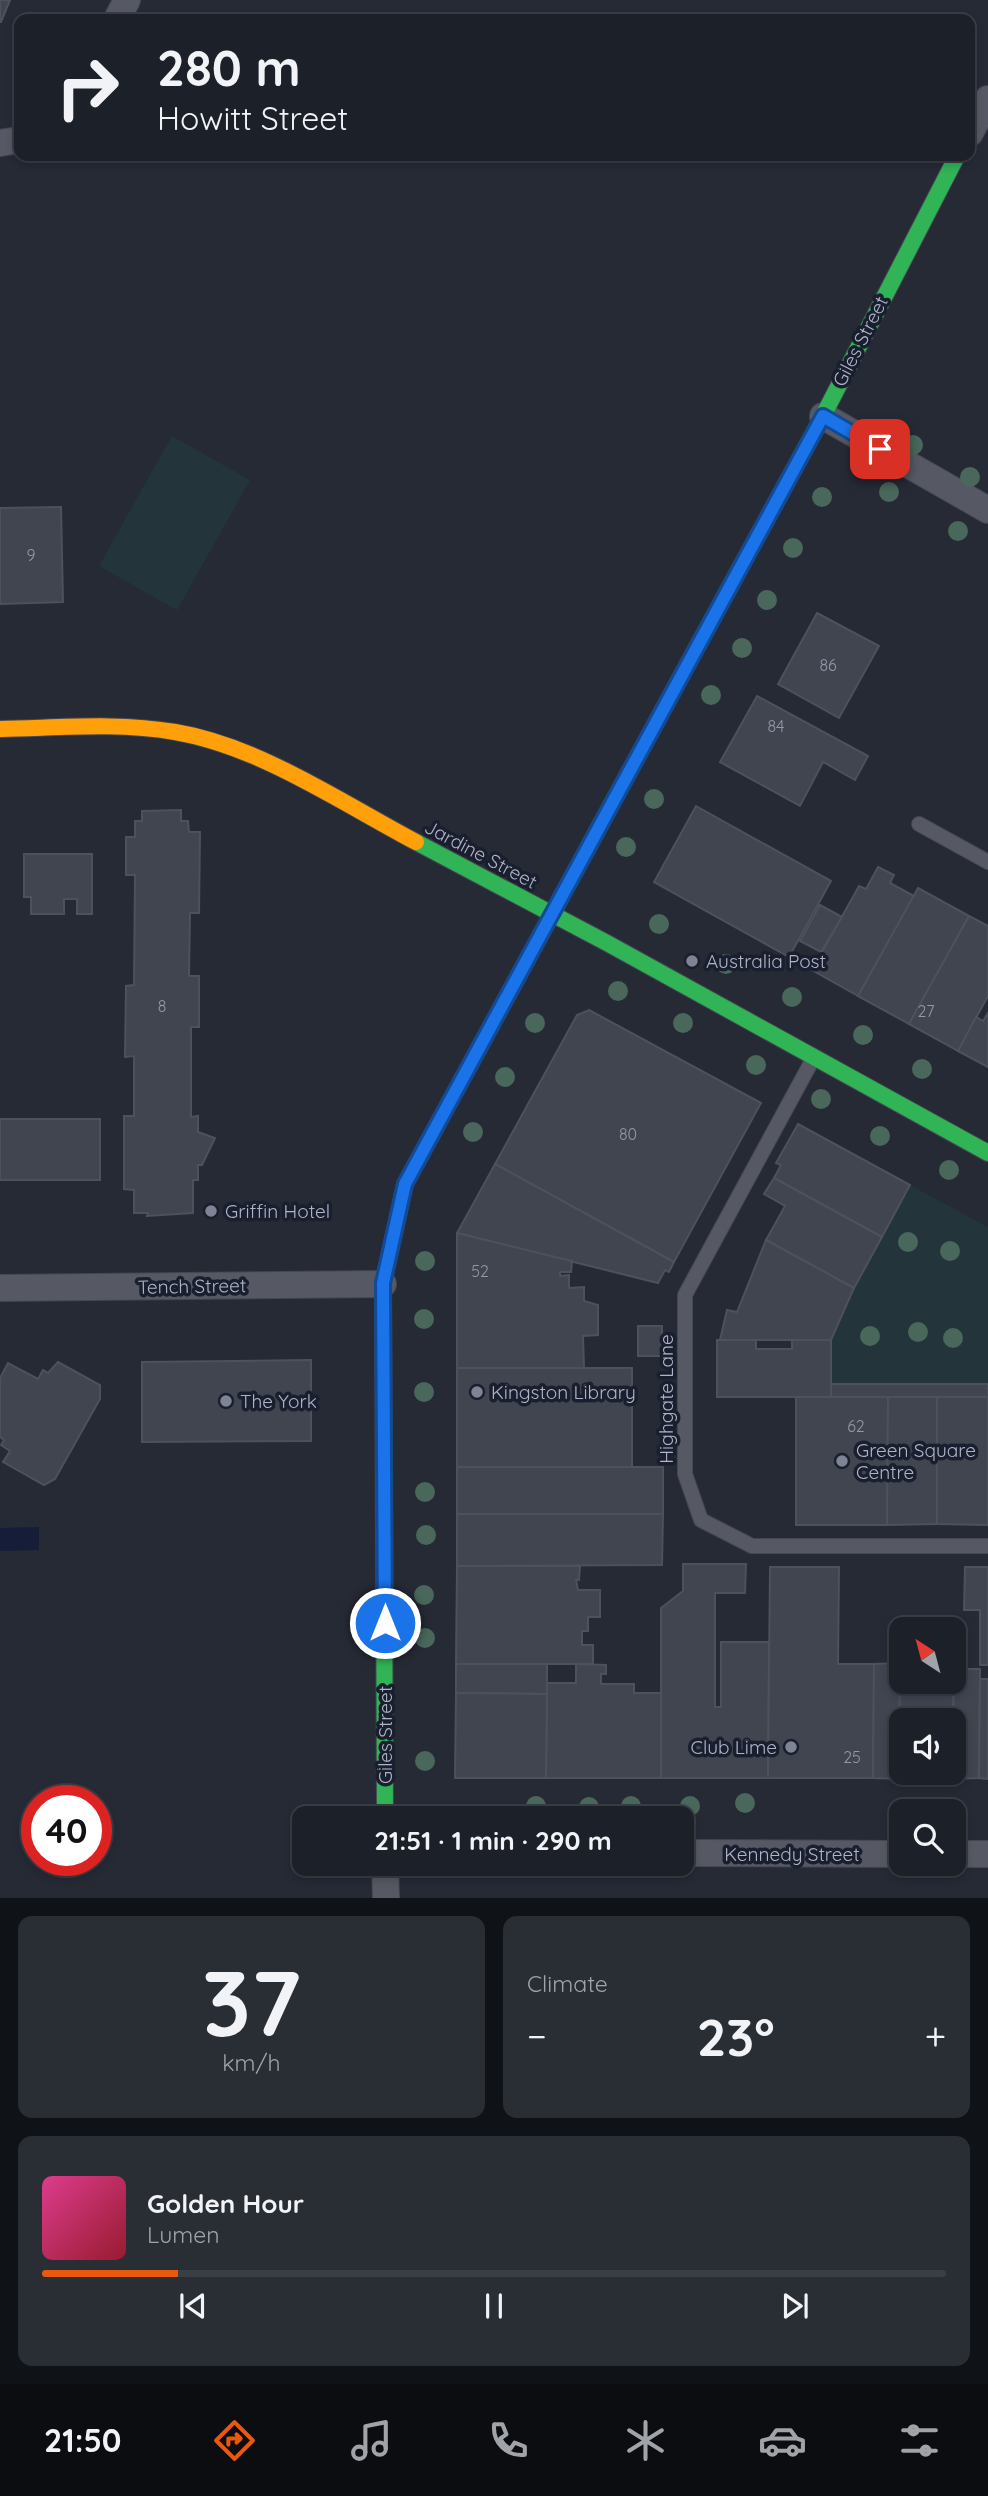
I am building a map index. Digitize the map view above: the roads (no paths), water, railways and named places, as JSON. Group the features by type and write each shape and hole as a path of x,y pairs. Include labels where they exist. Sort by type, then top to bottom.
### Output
{"street":[{"path":"975,124 988,99"},
{"name":"Giles Street","path":"385,1806 383,1283 405,1184 823,416 954,161"},
{"path":"823,416 988,510"},
{"name":"Jardine Street","path":"0,729 141,728 218,742 263,761 552,914 988,1153"},
{"name":"Tench Street","path":"0,1287 383,1283"},
{"name":"Kennedy Street","path":"694,1853 889,1854"},
{"path":"966,1854 988,1854"},
{"path":"385,1876 386,1898"}],"lane":[{"path":"919,824 988,862"},
{"name":"Highgate Lane","path":"814,1057 685,1295 685,1474 701,1520 752,1546 988,1546"}],"water":[{"path":"39,1527 39,1550 0,1551 0,1528"}],"place":[{"name":"Australia Post","path":"692,961"},
{"name":"Griffin Hotel","path":"211,1211"},
{"name":"Kingston Library","path":"477,1392"},
{"name":"The York","path":"226,1401"},
{"name":"Green Square Centre","path":"842,1461"},
{"name":"Club Lime","path":"791,1747"}]}
